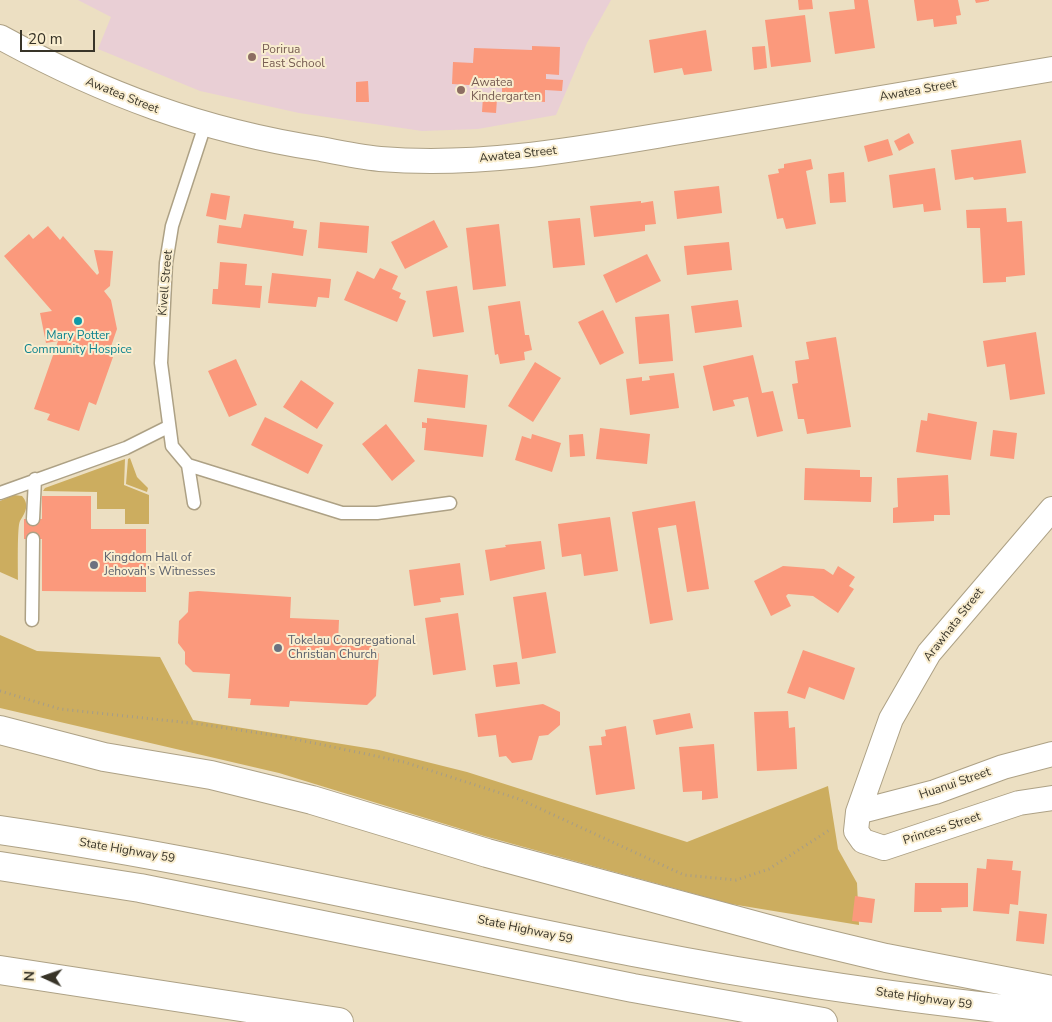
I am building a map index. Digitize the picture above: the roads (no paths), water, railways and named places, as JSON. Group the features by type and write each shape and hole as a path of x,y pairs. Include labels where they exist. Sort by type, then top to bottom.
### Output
{"main road":[{"path":"0,730 104,757 211,775 312,800 487,853 794,936 886,958 1052,990"},
{"name":"State Highway 59","path":"0,830 220,868 634,952 855,989 979,1007 1052,1014"},
{"path":"0,866 140,888 633,988 823,1022"},
{"path":"0,970 339,1022"}],"street":[{"name":"Awatea Street","path":"0,37 70,74 115,94 205,124 281,143 380,159 458,161 516,157 632,140 1052,69"},
{"name":"Arawhata Street","path":"858,812 891,719 929,654 1052,509"},
{"name":"Huanui Street","path":"858,812 935,792 1003,768 1052,754"},
{"name":"Princess Street","path":"858,812 856,831 859,836 863,841 884,848 1019,803 1052,798"}],"lane":[{"name":"Kivell Street","path":"188,465 172,446 161,363 166,263 172,226 205,124"},
{"path":"0,492 126,448 168,427"},
{"path":"194,503 188,465 342,513 377,513 450,503"},
{"path":"33,519 35,480"},
{"path":"32,620 33,540"}],"place":[{"name":"Porirua East School","path":"252,57"},
{"name":"Awatea Kindergarten","path":"461,90"},
{"name":"Mary Potter Community Hospice","path":"78,321"},
{"name":"Kingdom Hall of Jehovah's Witnesses","path":"94,565"},
{"name":"Tokelau Congregational Christian Church","path":"278,648"}]}
